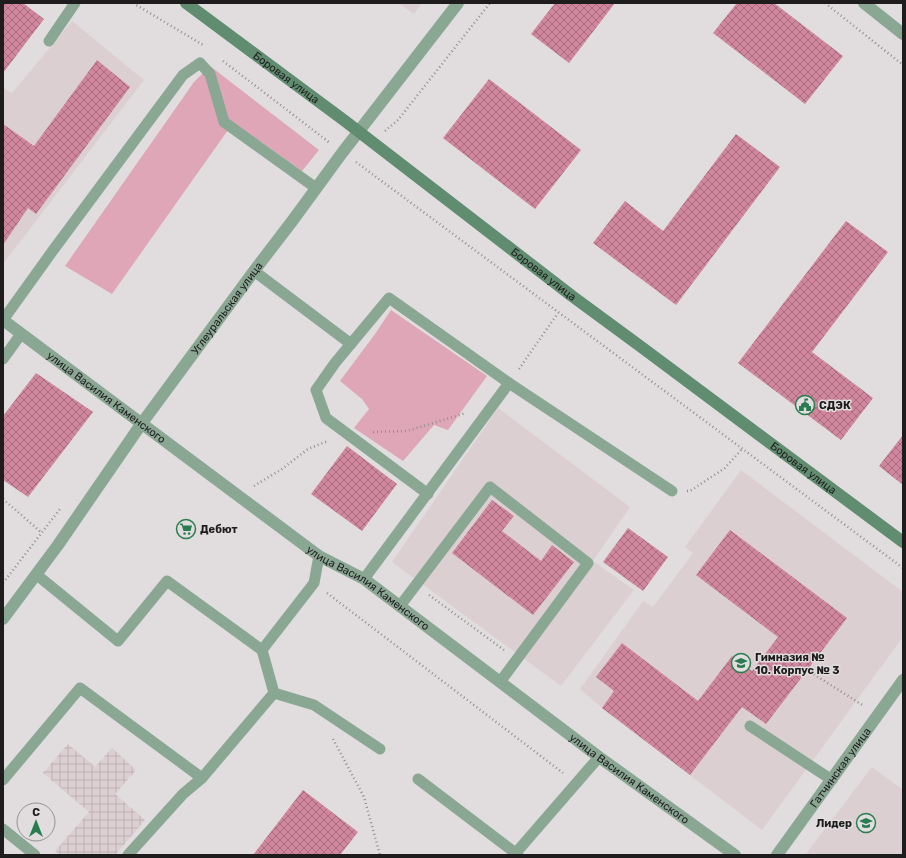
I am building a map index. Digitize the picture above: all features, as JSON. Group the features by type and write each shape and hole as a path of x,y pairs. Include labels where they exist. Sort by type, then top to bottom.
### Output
{"main road":[{"name":"Боровая улица","path":"186,3 358,132 572,296 647,350 903,542"}],"street":[{"name":"Углеуральская улица","path":"3,619 58,546 142,423 254,271 342,153 458,3"},
{"path":"864,3 903,34"},
{"name":"улица Василия Каменского","path":"3,320 319,556 364,579 599,757 735,855"},
{"name":"Гатчинская улица","path":"777,855 902,685"}],"lane":[{"path":"49,41 75,3"},
{"path":"3,320 183,75 200,62 210,74 224,122 316,188"},
{"path":"254,271 351,344"},
{"path":"428,494 326,418 316,390 351,344 390,298 509,382 672,491"},
{"path":"3,359 21,334"},
{"path":"364,579 509,382"},
{"path":"400,606 490,487 588,563 500,682"},
{"path":"262,650 314,583 319,556"},
{"path":"37,574 118,641 167,581 262,650 274,693"},
{"path":"3,780 80,688 202,778"},
{"path":"274,693 314,705 380,749"},
{"path":"128,855 183,794 202,778 274,693"},
{"path":"750,726 832,780"},
{"path":"418,779 516,854 599,757"},
{"path":"3,829 35,855"}],"path":[{"path":"133,3 205,47"},
{"path":"371,142 398,120 490,3"},
{"path":"825,3 903,65"},
{"path":"218,57 342,153 903,568"},
{"path":"509,382 558,313"},
{"path":"672,491 690,491 725,468 742,450"},
{"path":"3,499 58,546"},
{"path":"314,583 576,783"},
{"path":"416,586 517,659"},
{"path":"807,670 868,708"},
{"path":"332,738 364,797 380,855"}],"shaded area":[{"path":"398,3 422,3 414,14"},
{"path":"72,21 144,80 3,264 3,88 12,93"},
{"path":"210,66 319,150 302,171 236,126 228,130 112,294 65,266 194,82"},
{"path":"391,310 487,376 448,430 434,425 403,461 354,428 369,409 362,399 340,381"},
{"path":"498,408 630,507 593,561 634,590 561,686 392,562"},
{"name":"Гимназия № 10. Корпус № 3","path":"741,470 903,592 903,637 762,830 602,708 580,689 643,601 653,607 693,553 685,547"},
{"path":"68,744 95,767 112,748 136,770 115,794 145,820 115,855 60,855 55,851 89,812 43,773"},
{"name":"Лидер","path":"872,767 903,790 903,855 805,855"}],"building":[{"path":"3,3 23,3 44,19 3,73"},
{"path":"555,3 615,3 569,63 531,34"},
{"path":"737,3 774,3 843,56 805,104 713,33"},
{"path":"97,60 130,87 36,214 28,208 3,245 3,124 34,146"},
{"path":"489,79 581,150 535,209 443,138"},
{"path":"736,134 780,167 676,305 593,243 625,201 663,231"},
{"path":"846,221 888,252 812,352 873,398 841,440 738,363"},
{"path":"36,373 93,412 28,497 3,480 3,416"},
{"path":"903,435 903,485 879,466"},
{"path":"347,446 397,484 362,531 311,494"},
{"path":"492,500 514,516 502,531 541,561 552,545 574,562 533,615 452,553"},
{"path":"628,528 668,557 643,591 603,562"},
{"path":"730,530 847,618 766,724 742,707 690,775 602,708 614,691 596,677 622,643 698,701 732,656 752,671 778,637 696,575"},
{"path":"303,790 358,832 340,855 253,855"}],"place":[{"name":"СДЭК","path":"805,405"},
{"name":"Дебют","path":"186,529"},
{"name":"Гимназия № 10. Корпус № 3","path":"741,663"},
{"name":"Лидер","path":"866,823"}]}
